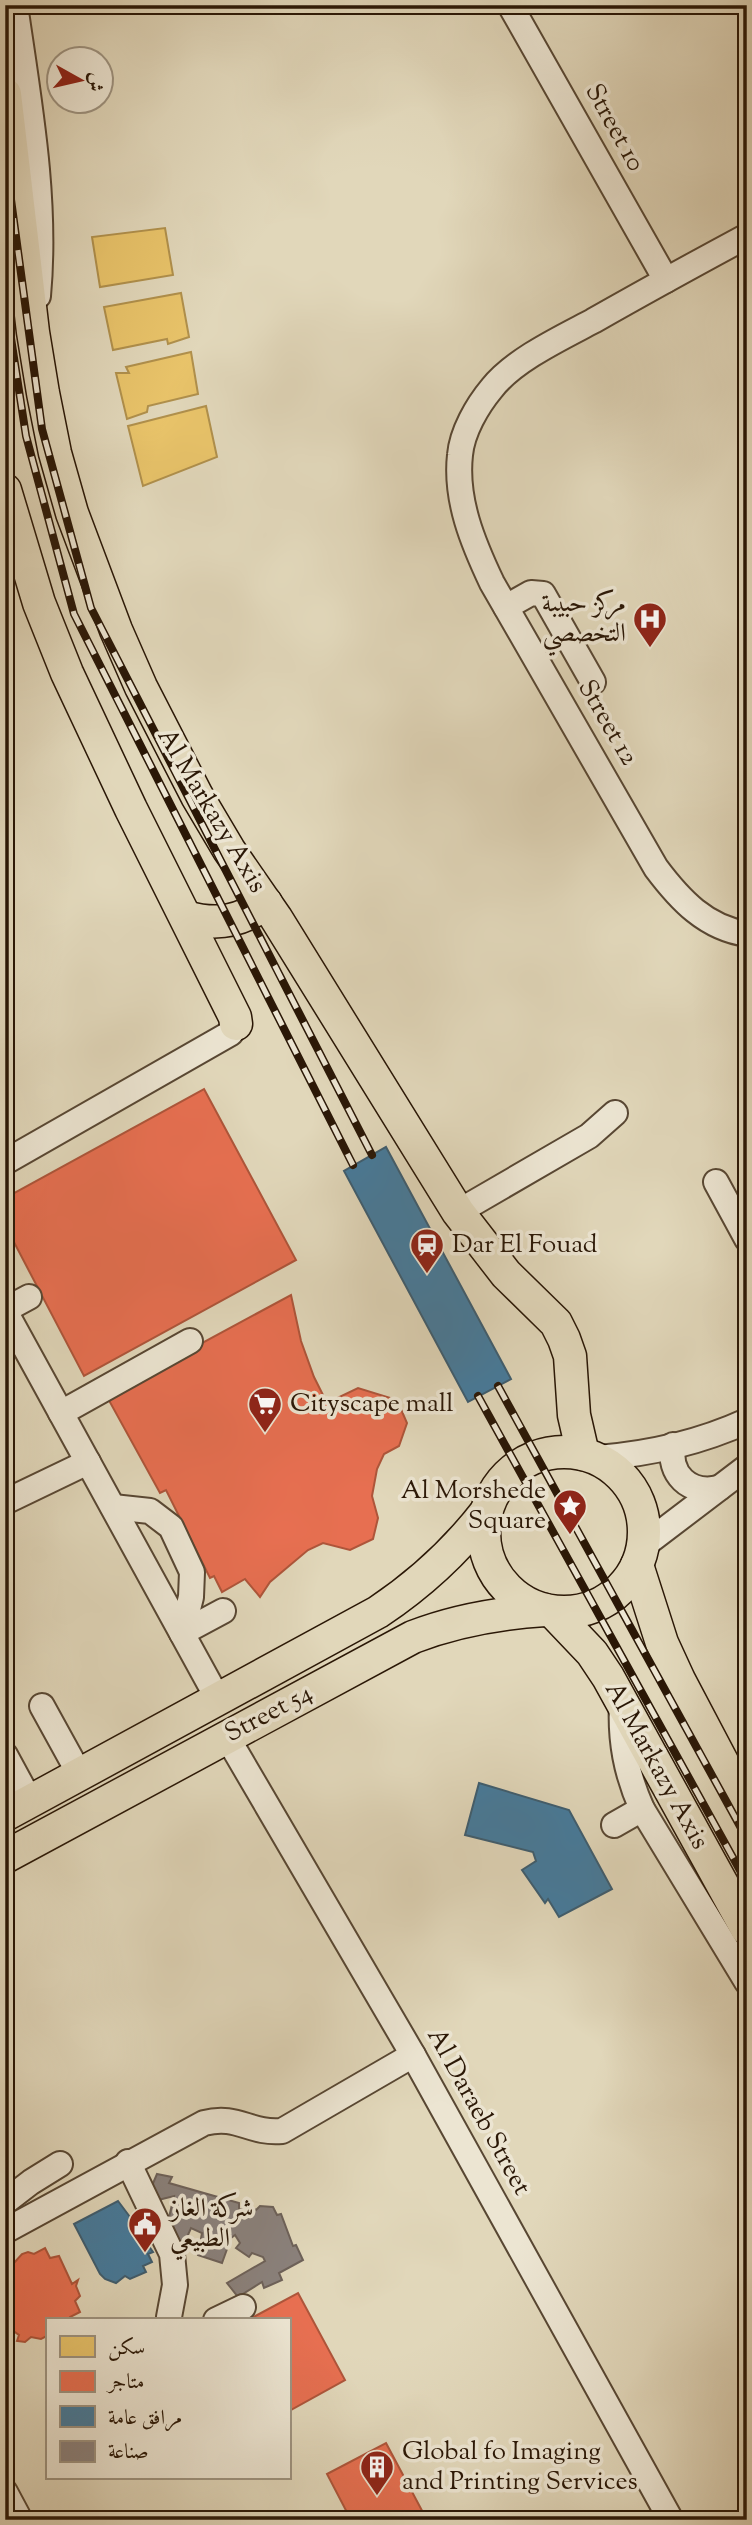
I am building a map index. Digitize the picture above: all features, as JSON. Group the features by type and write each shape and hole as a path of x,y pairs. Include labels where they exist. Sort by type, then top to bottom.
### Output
{"main road":[{"name":"Al Markazy Axis","path":"5,94 33,332 43,393 72,513 111,619 141,687 197,796 229,850 266,903 458,1212 489,1254 550,1317 564,1339 570,1356 575,1415 590,1456"},
{"path":"5,490 39,603 67,673 143,834 235,1017 236,1024"},
{"path":"186,917 214,923 228,921 248,915 266,903"},
{"path":"640,1556 629,1580 603,1602 570,1612 549,1611 528,1604 500,1581 485,1548 486,1512 493,1493 518,1465 553,1451 572,1451 590,1456 613,1468 626,1480 635,1495 643,1520 640,1556 658,1630 679,1680 747,1809"},
{"name":"Street 54","path":"18,1808 378,1612 414,1587 451,1553 486,1512"},
{"path":"414,1587 430,1606 434,1629"},
{"name":"Al Markazy Axis","path":"549,1611 592,1653 747,1928"},
{"name":"Street 54","path":"5,1857 393,1646 434,1629 481,1616 549,1611"}],"street":[{"path":"15,5 40,188 42,224 33,332"},
{"name":"Street 10","path":"510,5 666,280"},
{"name":"Street 12","path":"747,236 551,343 518,365 492,387 472,418 460,453 460,489 479,555 656,869 677,897 705,918 737,932 747,933"},
{"path":"506,607 531,593 543,594 593,682"},
{"path":"5,1162 230,1033 236,1024"},
{"path":"458,1212 589,1136 615,1113"},
{"path":"716,1181 747,1239"},
{"path":"29,1297 5,1310 218,1699"},
{"path":"61,1413 190,1341"},
{"path":"590,1456 624,1456 697,1439 747,1421"},
{"path":"673,1445 673,1464 682,1481 699,1490 719,1488"},
{"path":"5,1502 88,1462"},
{"path":"640,1556 747,1467"},
{"path":"113,1507 150,1511 172,1527 192,1572 191,1597 182,1633"},
{"path":"182,1633 223,1611"},
{"path":"622,1702 621,1739 625,1764 642,1809 747,1982"},
{"path":"42,1706 80,1775"},
{"name":"Al Daraeb Street","path":"227,1737 413,2055 671,2520"},
{"path":"5,1755 18,1808"},
{"path":"614,1825 642,1809"},
{"path":"5,2231 204,2123 218,2119 232,2120 263,2131 282,2131 413,2055"},
{"path":"128,2162 172,2253 175,2285 169,2317"},
{"path":"5,2202 60,2164"},
{"path":"220,2318 243,2307"},
{"path":"5,2492 20,2520"}],"building: سكن":[{"path":"165,228 173,275 100,287 92,237"},
{"path":"181,293 189,337 168,344 167,339 113,350 104,307"},
{"path":"191,352 198,394 148,406 147,412 127,419 116,373 129,373 126,367"},
{"path":"206,406 217,457 143,486 128,426"}],"building: متاجر":[{"path":"204,1089 296,1260 84,1376 5,1225 5,1198"},
{"name":"Cityscape mall","path":"291,1295 301,1341 327,1403 358,1388 397,1400 407,1423 399,1446 384,1454 377,1469 372,1496 378,1518 373,1539 350,1550 323,1543 308,1550 270,1582 260,1597 245,1579 222,1592 214,1576 210,1578 166,1490 160,1493 106,1395"},
{"path":"45,2248 50,2258 59,2256 72,2284 78,2280 76,2286 80,2296 75,2301 80,2312 69,2318 46,2318 46,2336 41,2339 31,2337 25,2342 17,2341 19,2335 12,2330 5,2317 5,2265 13,2264 22,2254 34,2254"},
{"path":"298,2293 345,2380 290,2410 290,2318 252,2318"},
{"name":"Global fo Imaging and Printing Services","path":"386,2443 427,2520 351,2520 327,2474"}],"building: مرافق عامة":[{"name":"Dar El Fouad","path":"386,1147 511,1379 468,1402 344,1171"},
{"path":"479,1783 569,1810 612,1889 559,1917 548,1899 545,1903 522,1870 536,1861 533,1852 465,1835"},
{"path":"118,2201 153,2252 148,2254 152,2262 143,2266 146,2272 130,2279 125,2276 116,2283 100,2274 74,2224"}],"building: صناعة":[{"path":"157,2174 172,2177 169,2183 239,2203 239,2209 245,2210 246,2205 256,2210 260,2206 273,2207 277,2215 281,2214 293,2246 296,2245 303,2260 279,2273 282,2280 264,2288 262,2282 238,2297 227,2283 265,2261 263,2257 252,2253 249,2257 236,2248 240,2243 235,2235 231,2238 222,2263 198,2255 202,2233 191,2228 184,2244 172,2240 167,2226 174,2196 158,2200 151,2188"}],"railway":[{"path":"5,155 42,429 91,608 372,1155"},
{"path":"5,299 26,436 74,614 353,1165"},
{"path":"498,1386 747,1839"},
{"path":"478,1396 747,1883"}],"place":[{"name":"مركز حبيبة التخصصي","path":"650,649"},
{"name":"Dar El Fouad","path":"427,1275"},
{"name":"Cityscape mall","path":"265,1434"},
{"name":"Al Morshede Square","path":"570,1536"},
{"name":"شركة الغاز الطبيعي","path":"145,2254"},
{"name":"Global fo Imaging and Printing Services","path":"377,2497"}]}
